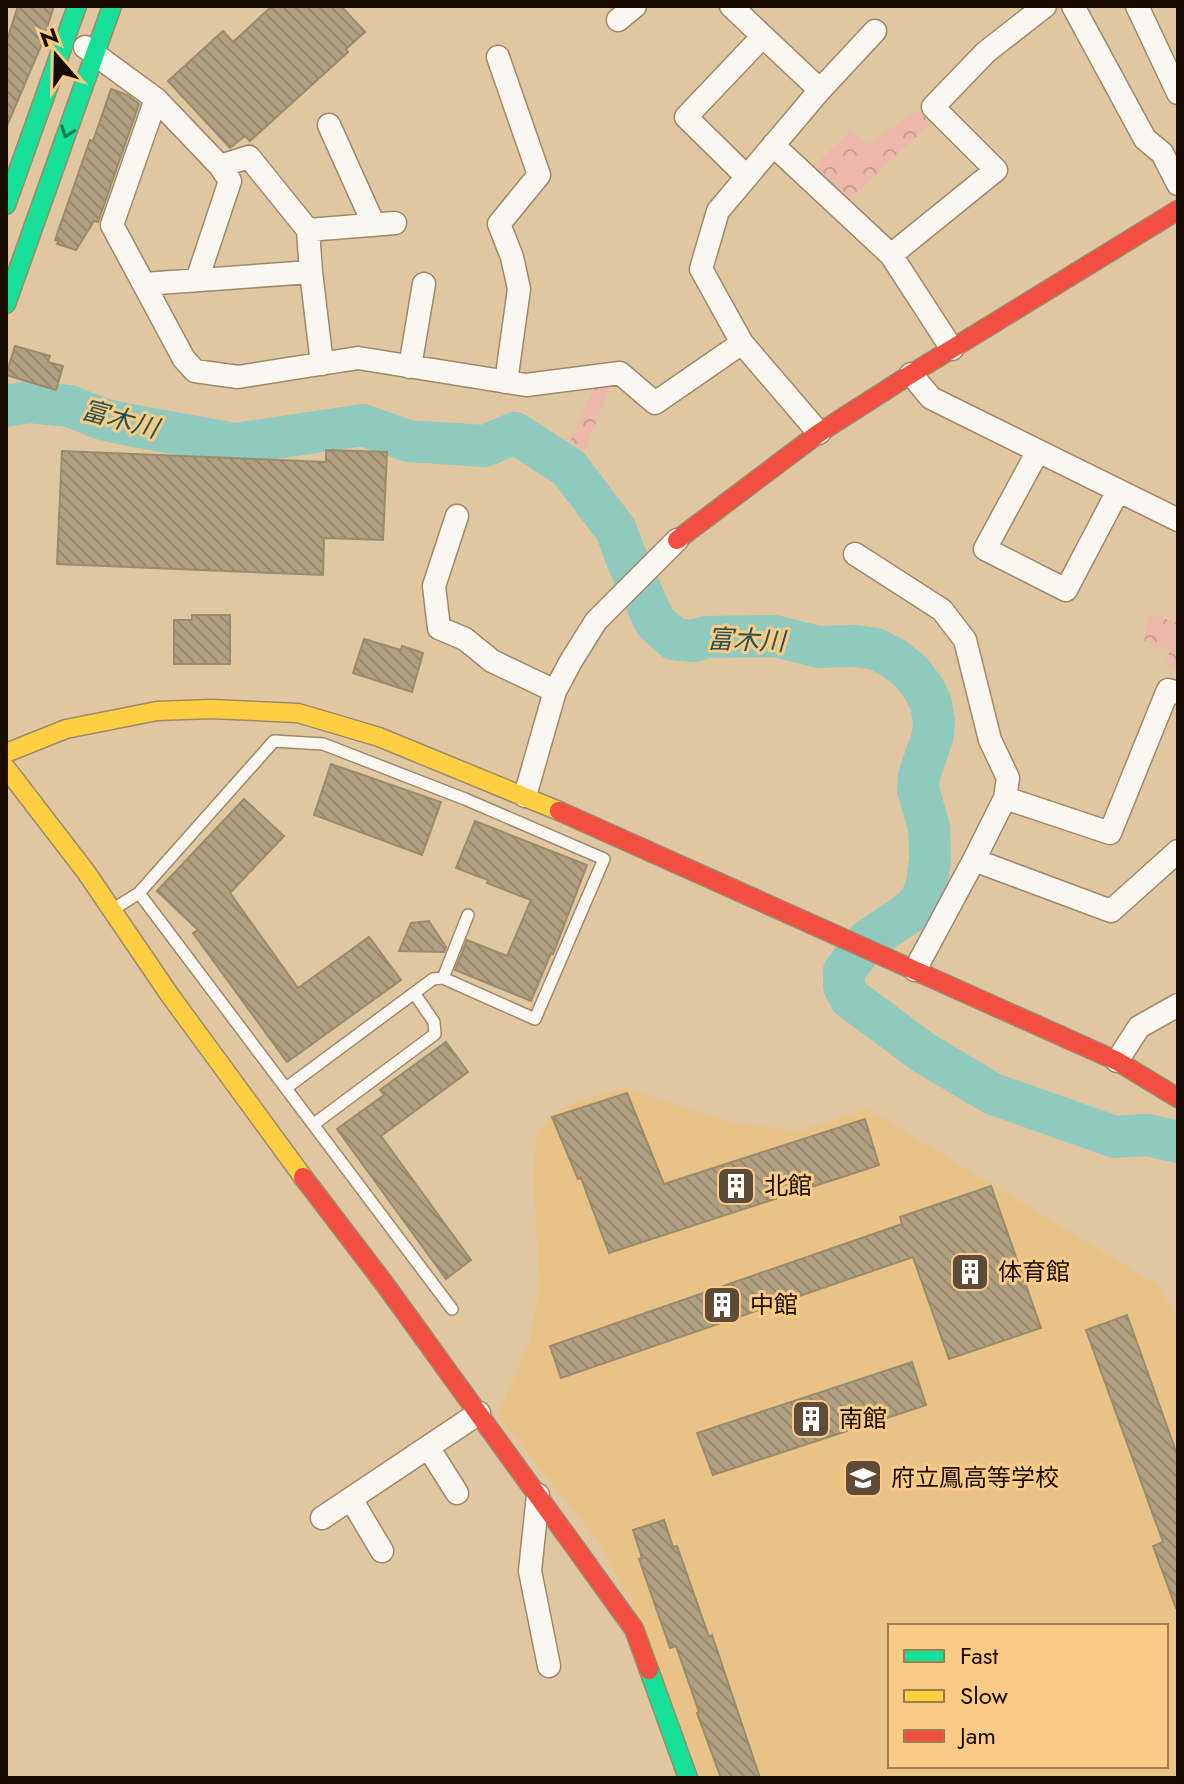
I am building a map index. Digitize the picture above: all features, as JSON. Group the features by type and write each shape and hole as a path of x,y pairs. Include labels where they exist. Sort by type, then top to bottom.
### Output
{"street":[{"path":"6,205 77,6"},
{"path":"6,304 112,6"},
{"path":"731,6 820,90"},
{"path":"891,255 996,170 933,107 986,52 1045,6"},
{"path":"1073,6 1145,139 1162,153 1178,184"},
{"path":"1137,6 1178,93"},
{"path":"819,433 742,343 701,269 718,211 820,90 875,31"},
{"path":"67,33 156,99 220,166 230,181 197,280"},
{"path":"747,177 686,117 763,36"},
{"path":"498,57 539,175 499,224 512,257 519,289 506,382"},
{"path":"156,99 112,225 184,359 195,371 238,377 358,358 526,385 620,373 655,403 742,343"},
{"path":"308,230 384,224 329,125"},
{"path":"773,145 891,255 952,349"},
{"path":"220,166 249,157 308,230 322,364"},
{"path":"525,796 555,691 596,621 677,540 819,433 1178,210"},
{"path":"144,284 311,272"},
{"path":"410,367 424,284"},
{"path":"911,374 931,398 1178,520"},
{"path":"1038,451 985,549 1066,590 1118,491"},
{"path":"457,516 434,586 439,628 465,639 492,661 555,691"},
{"path":"855,554 942,610 965,640 990,740 1008,778 1005,798 915,970"},
{"path":"1005,798 1110,833 1168,690 1178,693"},
{"path":"6,753 66,729 157,711 211,709 298,713 379,737 615,835 1117,1061 1178,1098"},
{"path":"6,768 86,872 169,994 479,1413 634,1629 688,1778"},
{"path":"974,860 1111,911 1178,851"},
{"path":"1117,1061 1139,1027 1178,1005"},
{"path":"322,1518 479,1413"},
{"path":"428,1447 457,1493"},
{"path":"538,1495 530,1571 549,1666"},
{"path":"351,1499 382,1551"}],"lane":[{"path":"112,910 139,893 274,741 323,744 465,799 604,859"},
{"path":"286,1088 433,979 443,978 535,1019 615,835"},
{"path":"139,893 452,1309"},
{"path":"443,978 468,915"},
{"path":"314,1124 435,1034 434,1022 414,993"}],"shaded area":[{"name":"府立鳳高等学校","path":"623,1088 734,1123 799,1131 868,1109 1160,1287 1178,1321 1178,1778 702,1778 636,1613 598,1541 498,1415 529,1343 540,1288 533,1176 537,1132 558,1111 575,1102"}],"green space":[{"path":"918,110 932,122 850,198 815,165 850,131 869,144"},
{"path":"595,386 611,386 583,454 570,441"},
{"path":"1149,614 1178,623 1178,669 1166,665 1170,650 1144,641"}],"building":[{"path":"18,6 54,6 41,46 6,128 6,43"},
{"path":"272,6 341,6 365,32 346,49 348,52 250,141 245,136 230,148 168,81 223,31 233,42"},
{"path":"111,89 139,104 98,222 94,221 76,250 57,244 59,241 55,240"},
{"path":"15,346 50,356 48,362 63,366 56,390 6,375"},
{"path":"326,450 387,452 383,540 324,538 323,575 57,564 62,451 326,462"},
{"path":"192,615 230,615 230,664 174,664 174,620 192,620"},
{"path":"364,639 423,653 412,692 353,673"},
{"path":"331,764 441,802 422,855 314,815"},
{"path":"244,799 284,836 230,893 298,988 369,937 401,980 287,1062 193,933 198,930 157,891"},
{"path":"475,821 587,865 553,954 531,1001 455,970 467,940 507,956 531,900 456,868"},
{"path":"429,921 446,947 444,952 399,951 411,923"},
{"path":"446,1042 468,1072 381,1136 471,1260 446,1279 337,1129 384,1095 380,1090"},
{"name":"北館","path":"627,1093 664,1184 865,1119 879,1165 609,1253 581,1178 578,1179 552,1117"},
{"path":"991,1186 1041,1328 949,1359 913,1257 561,1378 550,1346 902,1224 900,1217"},
{"path":"1127,1315 1178,1457 1178,1608 1153,1546 1163,1542 1086,1330"},
{"name":"南館","path":"912,1362 926,1405 713,1475 697,1433"},
{"path":"664,1520 673,1547 677,1546 709,1637 712,1635 760,1778 721,1778 676,1646 670,1648 639,1559 642,1558 633,1530"}],"waterway":[{"name":"富木川","path":"6,406 30,402 69,406 102,419 235,444 363,425 408,441 485,446 515,433 569,468 616,530 655,622 674,639 694,641 706,637 775,636 819,647 876,649 895,659 911,672 924,689 934,721 918,789 929,828 927,884 921,900 910,912 867,941 844,971 844,986 850,998 924,1053 993,1094 1115,1137 1147,1135 1178,1142"}],"traffic: fast":[{"path":"6,205 77,6"},
{"path":"6,304 112,6"},
{"path":"649,1670 688,1778"}],"traffic: slow":[{"path":"6,753 66,729 157,711 211,709 298,713 379,737 559,811"},
{"path":"6,768 86,872 169,994 303,1177"}],"traffic: jam":[{"path":"677,540 819,433 1178,210"},
{"path":"559,811 1117,1061 1178,1098"},
{"path":"303,1177 384,1283 634,1629 649,1670"}],"place":[{"name":"北館","path":"736,1186"},
{"name":"体育館","path":"970,1272"},
{"name":"中館","path":"722,1305"},
{"name":"南館","path":"811,1419"},
{"name":"府立鳳高等学校","path":"863,1478"}]}
